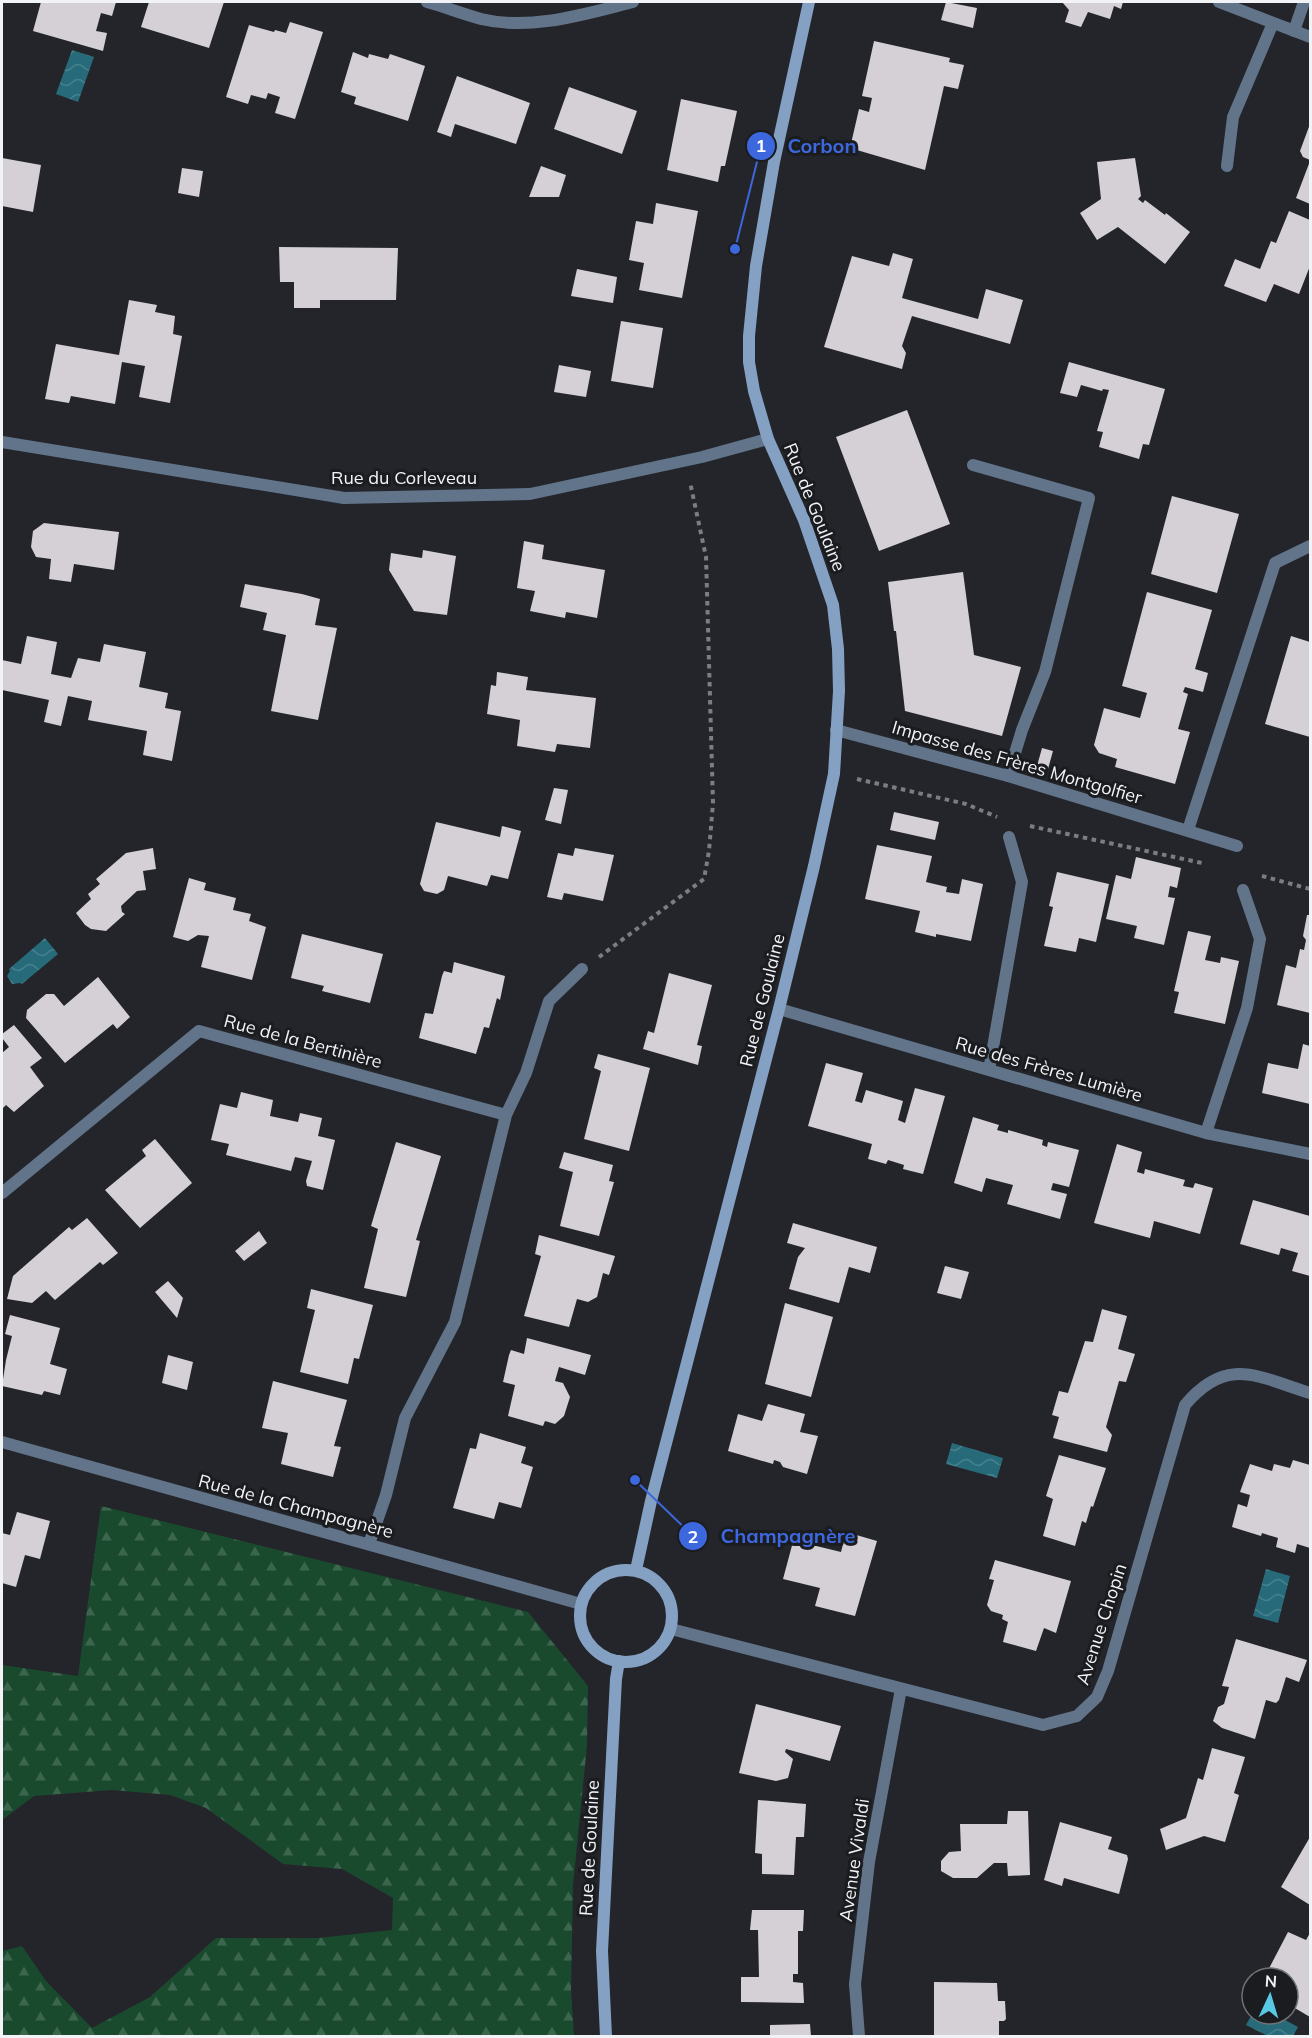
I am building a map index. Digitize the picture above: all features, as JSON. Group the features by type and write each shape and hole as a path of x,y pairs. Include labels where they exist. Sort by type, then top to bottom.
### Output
{"street":[{"path":"427,2 482,19 519,23 557,20 633,2"},
{"name":"Rue de Goulaine","path":"636,1570 651,1501 779,1009 834,774 839,691 838,649 833,605 804,520 768,440 754,392 748,336 756,266 774,162 809,2"},
{"path":"1219,2 1311,37"},
{"path":"1294,31 1304,2"},
{"path":"1227,166 1233,117 1272,23"},
{"name":"Rue du Corleveau","path":"2,442 344,498 530,494 680,462 768,440"},
{"path":"973,465 1089,498 1045,672 1022,730 1008,777"},
{"path":"1188,830 1275,562 1311,546"},
{"name":"Impasse des Frères Montgolfier","path":"836,730 1008,777 1237,846"},
{"path":"989,1070 1022,882 1009,837"},
{"path":"1206,1133 1247,1008 1260,939 1243,890"},
{"path":"369,1544 386,1495 405,1418 455,1322 506,1115 526,1073 549,1001 582,969"},
{"name":"Rue des Frères Lumière","path":"779,1009 1206,1133 1311,1154"},
{"name":"Rue de la Bertinière","path":"2,1193 199,1031 506,1115"},
{"name":"Avenue Chopin","path":"671,1629 1043,1725 1077,1716 1096,1697 1108,1671 1185,1405 1197,1391 1219,1377 1244,1373 1311,1393"},
{"name":"Rue de la Champagnère","path":"2,1442 581,1604"},
{"path":"636,1570 650,1576 662,1586 673,1614 671,1629 657,1651 645,1658 632,1662 604,1657 592,1647 583,1634 580,1619 581,1604 587,1591 596,1580 608,1573 636,1570"},
{"name":"Rue de Goulaine","path":"606,2037 602,1952 616,1679 619,1661"},
{"name":"Avenue Vivaldi","path":"859,2037 855,1984 869,1862 901,1689"}],"path":[{"path":"582,969 704,879 708,860 713,803 706,557 693,487 680,462"},
{"path":"834,774 966,804 1004,820"},
{"path":"1025,825 1212,865"},
{"path":"1256,875 1311,889"}],"green space":[{"path":"101,1506 528,1612 588,1686 587,1745 573,1885 571,1990 574,2036 2,2036 2,1951 22,1946 46,1981 92,2028 150,1997 216,1938 318,1938 392,1930 393,1898 342,1869 283,1864 206,1808 170,1795 112,1790 34,1796 2,1820 2,1665 78,1676"}],"water":[{"path":"72,50 94,57 78,102 56,94"},
{"path":"45,938 58,954 22,984 12,984 7,976 9,969"},
{"path":"952,1443 1003,1458 997,1478 946,1464"},
{"path":"1266,1569 1290,1576 1278,1623 1253,1616"},
{"path":"1248,2026 1298,2027 1293,2036 1268,2036"}],"building":[{"path":"41,2 116,2 112,16 101,13 96,31 107,33 103,51 33,31"},
{"path":"149,2 224,2 209,48 141,27"},
{"path":"946,2 977,8 973,28 941,20"},
{"path":"1062,2 1123,2 1121,9 1114,6 1110,19 1088,12 1081,27 1065,22 1069,10"},
{"path":"290,22 323,32 295,119 275,113 280,97 268,93 266,99 251,95 248,104 226,97 249,25 286,33"},
{"path":"874,41 950,58 949,62 964,65 958,89 944,86 925,170 850,148 859,109 869,112 872,98 862,96"},
{"path":"353,52 368,58 369,54 388,59 390,54 425,66 408,121 354,104 356,97 341,92"},
{"path":"457,76 530,103 516,144 455,124 451,137 437,132"},
{"path":"569,87 637,111 622,154 554,129"},
{"path":"681,99 737,111 725,166 721,166 718,182 667,170"},
{"path":"1310,124 1310,160 1303,157 1300,151"},
{"path":"2,158 41,165 33,212 2,206"},
{"path":"1135,158 1141,196 1138,199 1143,203 1145,200 1165,215 1166,213 1190,232 1165,264 1118,227 1097,240 1080,213 1101,199 1097,162"},
{"path":"1310,161 1310,204 1296,198"},
{"path":"541,166 566,175 559,197 529,197"},
{"path":"182,168 203,171 199,197 178,193"},
{"path":"656,203 698,211 682,298 639,290 644,263 629,260 636,221 653,224"},
{"path":"1289,211 1310,220 1310,266 1299,294 1274,284 1266,302 1224,286 1235,259 1260,269 1271,241 1276,243"},
{"path":"279,247 398,248 396,300 320,300 320,308 294,308 294,282 280,282"},
{"path":"893,253 913,259 902,298 978,319 986,289 1023,300 1010,344 912,316 902,346 906,353 902,369 824,347 852,256 889,266"},
{"path":"577,269 617,277 613,303 571,296"},
{"path":"129,300 157,305 155,312 175,316 173,334 182,336 170,403 139,397 145,366 122,362 115,404 71,396 69,403 45,399 56,344 119,355"},
{"path":"621,321 663,328 653,388 611,381"},
{"path":"1069,362 1165,389 1149,445 1143,444 1139,459 1099,447 1103,432 1097,431 1109,390 1103,389 1102,391 1081,385 1077,397 1060,393"},
{"path":"559,365 591,371 586,397 554,392"},
{"path":"907,410 950,524 879,551 836,437"},
{"path":"1172,496 1239,514 1217,593 1151,574"},
{"path":"44,523 119,532 114,570 74,564 71,582 49,579 51,559 36,557 31,547 33,531"},
{"path":"524,541 544,545 542,559 605,570 597,618 566,612 565,618 530,611 535,591 517,588"},
{"path":"423,550 456,556 447,615 414,611 389,570 391,553 422,558"},
{"path":"963,572 974,655 1021,667 1002,736 905,711 888,582"},
{"path":"245,584 320,599 315,625 337,628 318,720 271,711 286,635 263,630 267,613 240,607"},
{"path":"1147,592 1212,610 1195,669 1208,673 1203,692 1185,687 1183,692 1188,694 1178,729 1190,732 1175,784 1115,767 1117,759 1099,753 1094,745 1104,708 1140,718 1147,693 1122,686"},
{"path":"27,636 57,642 51,674 71,678 78,658 100,662 104,644 146,652 139,687 168,693 165,708 181,711 172,761 143,755 147,731 88,720 92,701 68,696 61,726 44,722 49,700 2,690 2,660 21,664"},
{"path":"1291,636 1310,642 1310,737 1265,724"},
{"path":"497,672 528,677 526,690 596,698 590,748 557,744 555,752 517,746 520,720 487,714 491,685 496,686"},
{"path":"1042,748 1053,751 1048,769 1037,766"},
{"path":"554,788 568,790 561,824 545,820"},
{"path":"894,812 939,822 935,840 890,830"},
{"path":"436,822 500,837 502,826 521,831 508,879 491,875 487,886 448,876 444,890 437,894 424,891 420,884"},
{"path":"877,845 932,856 926,882 947,887 946,892 959,894 962,879 983,884 971,941 915,932 920,911 865,899"},
{"path":"153,848 156,869 143,871 146,890 137,891 121,906 125,914 106,931 91,929 85,925 76,913 91,899 88,894 100,884 96,879 126,853"},
{"path":"575,848 614,855 603,901 564,893 562,900 547,897 558,853 573,856"},
{"path":"1136,857 1181,868 1177,888 1170,886 1168,897 1175,898 1164,945 1134,938 1137,926 1106,919 1116,875 1131,879"},
{"path":"1057,872 1109,884 1096,942 1079,938 1076,952 1044,946 1053,907 1049,906"},
{"path":"189,878 206,883 204,890 236,898 233,910 251,914 249,921 266,927 252,980 201,967 209,936 198,935 188,941 173,937"},
{"path":"1307,915 1310,915 1310,1013 1277,1005 1286,965 1296,968 1300,949 1304,950 1306,940 1303,936"},
{"path":"1188,931 1211,936 1205,960 1220,963 1221,957 1239,961 1225,1024 1174,1013 1179,992 1174,991"},
{"path":"302,934 383,954 370,1003 322,991 324,986 291,978"},
{"path":"454,962 505,976 500,1000 497,998 489,1028 484,1027 476,1054 419,1038 425,1013 433,1014 444,971 452,973"},
{"path":"669,973 712,985 697,1045 702,1046 698,1065 643,1049 648,1031 654,1033"},
{"path":"98,977 130,1017 117,1029 113,1024 65,1063 26,1018 27,1010 46,994 54,994 64,1006"},
{"path":"14,1025 42,1058 30,1067 44,1086 14,1112 6,1105 2,1109 2,1053 9,1047 2,1038 2,1034"},
{"path":"1303,1044 1310,1046 1310,1104 1262,1093 1268,1063 1298,1069"},
{"path":"598,1054 650,1068 629,1151 584,1139 601,1071 594,1068"},
{"path":"826,1063 863,1073 855,1101 862,1103 866,1090 903,1101 898,1120 905,1123 915,1088 945,1096 923,1174 903,1169 904,1165 888,1160 886,1164 868,1159 872,1144 808,1126"},
{"path":"241,1092 273,1100 270,1116 298,1122 300,1113 322,1118 318,1136 335,1140 323,1190 307,1186 306,1181 312,1161 295,1157 291,1171 226,1155 229,1144 211,1140 220,1104 237,1108"},
{"path":"973,1117 999,1125 997,1130 1008,1133 1008,1130 1043,1140 1042,1145 1047,1147 1048,1142 1079,1150 1069,1187 1053,1183 1051,1190 1067,1194 1060,1219 1007,1204 1013,1185 986,1178 982,1192 954,1183"},
{"path":"155,1139 192,1183 140,1228 105,1190 146,1156 142,1150"},
{"path":"396,1142 441,1156 416,1240 420,1241 406,1297 364,1288 378,1229 371,1226"},
{"path":"1117,1144 1142,1152 1137,1172 1144,1174 1145,1169 1185,1180 1183,1186 1193,1188 1195,1183 1213,1188 1200,1234 1154,1221 1150,1238 1094,1223"},
{"path":"564,1152 613,1165 609,1181 614,1182 599,1236 560,1226 573,1172 559,1168"},
{"path":"1253,1200 1310,1216 1310,1276 1292,1271 1298,1253 1281,1248 1279,1255 1240,1244"},
{"path":"87,1218 118,1253 103,1265 100,1262 55,1300 46,1291 32,1303 7,1299 13,1276 69,1227 72,1230"},
{"path":"793,1223 877,1247 870,1273 849,1267 839,1303 789,1289 798,1257 805,1248 787,1243"},
{"path":"259,1231 267,1243 244,1261 235,1251"},
{"path":"539,1235 615,1256 609,1275 603,1273 597,1297 588,1302 577,1299 569,1327 524,1316 541,1256 535,1254"},
{"path":"945,1266 969,1272 961,1299 937,1293"},
{"path":"168,1281 183,1298 177,1318 155,1292"},
{"path":"311,1289 373,1305 359,1359 354,1358 348,1384 300,1372 315,1310 307,1308"},
{"path":"785,1303 833,1317 811,1397 765,1384"},
{"path":"1102,1309 1127,1316 1118,1349 1135,1354 1126,1382 1119,1381 1106,1427 1112,1435 1107,1452 1053,1438 1059,1417 1052,1415 1059,1391 1068,1393 1085,1341 1093,1342"},
{"path":"10,1315 60,1328 50,1364 67,1369 60,1395 44,1391 42,1395 2,1386 12,1336 5,1334"},
{"path":"527,1338 591,1355 585,1375 559,1367 555,1381 563,1383 570,1397 564,1416 555,1424 545,1421 543,1426 508,1416 515,1385 503,1382 509,1355 511,1350 524,1354"},
{"path":"168,1355 193,1362 187,1390 162,1383"},
{"path":"273,1381 347,1400 334,1446 341,1447 333,1477 281,1464 288,1433 262,1428"},
{"path":"768,1404 805,1414 800,1432 818,1436 807,1474 783,1467 780,1462 774,1460 773,1464 728,1451 738,1414 762,1421"},
{"path":"480,1433 526,1447 521,1463 533,1467 521,1508 499,1502 494,1519 453,1508 470,1448 476,1449"},
{"path":"1059,1455 1106,1468 1086,1523 1082,1521 1075,1546 1043,1536 1053,1499 1046,1496"},
{"path":"1293,1460 1310,1465 1310,1548 1297,1544 1295,1553 1276,1547 1278,1538 1262,1533 1261,1536 1232,1527 1238,1504 1247,1507 1250,1495 1240,1492 1250,1464 1272,1471 1274,1464 1290,1468"},
{"path":"17,1512 50,1521 40,1559 25,1555 16,1587 2,1583 2,1533 10,1535"},
{"path":"846,1532 877,1541 855,1616 815,1606 820,1588 783,1579 794,1538 841,1552"},
{"path":"995,1560 1071,1581 1056,1633 1044,1628 1036,1651 1003,1642 1008,1622 1002,1619 1003,1615 991,1611 987,1605 994,1580 989,1579"},
{"path":"1236,1639 1307,1660 1299,1682 1286,1677 1279,1700 1276,1703 1266,1700 1255,1739 1222,1728 1213,1721 1218,1707 1224,1704 1229,1687 1222,1686"},
{"path":"756,1704 841,1726 830,1761 786,1749 785,1752 793,1759 788,1778 776,1781 739,1773"},
{"path":"1212,1748 1245,1757 1234,1793 1239,1795 1225,1842 1204,1836 1166,1850 1160,1829 1186,1818 1198,1778 1203,1780"},
{"path":"758,1800 806,1804 804,1837 796,1837 794,1875 762,1874 762,1854 755,1853"},
{"path":"1008,1811 1028,1811 1030,1875 1008,1876 1007,1863 994,1863 977,1878 953,1878 941,1871 941,1861 949,1852 961,1851 960,1824 1007,1824"},
{"path":"1060,1822 1112,1837 1108,1849 1127,1855 1119,1894 1064,1878 1062,1886 1044,1880"},
{"path":"1310,1837 1310,1905 1281,1887"},
{"path":"752,1910 804,1910 803,1931 798,1931 798,1974 793,1974 793,1982 803,1983 804,2003 741,2002 741,1977 759,1977 758,1930 750,1930"},
{"path":"1288,1932 1306,1940 1310,1933 1310,2017 1300,2011 1300,1966 1270,1966"},
{"path":"934,1982 997,1983 998,2001 1005,2001 1006,2019 999,2021 999,2036 934,2036"},
{"path":"810,2024 811,2036 770,2036 770,2025"}],"place":[{"name":"Corbon","path":"735,249"},
{"name":"Champagnère","path":"635,1480"}]}
